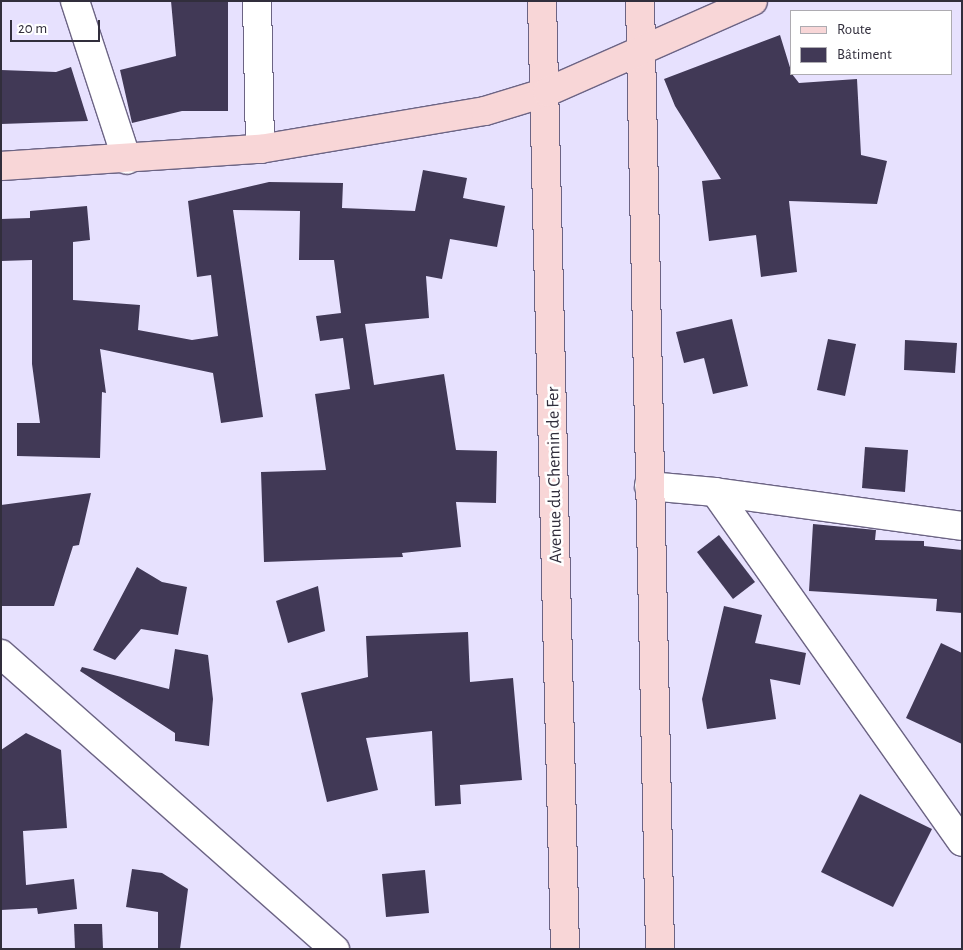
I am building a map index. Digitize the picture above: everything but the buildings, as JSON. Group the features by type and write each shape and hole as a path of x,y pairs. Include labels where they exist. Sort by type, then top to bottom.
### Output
{"main road":[{"name":"Avenue du Chemin de Fer","path":"542,1 547,92 566,949"},
{"path":"640,1 639,51 660,949"},
{"path":"1,166 128,160 260,149 476,113 547,92 753,1"}],"street":[{"path":"76,1 128,160"},
{"path":"257,1 260,149"},
{"path":"649,486 715,492 962,526"},
{"path":"715,492 962,842"},
{"path":"1,654 335,949"}]}
